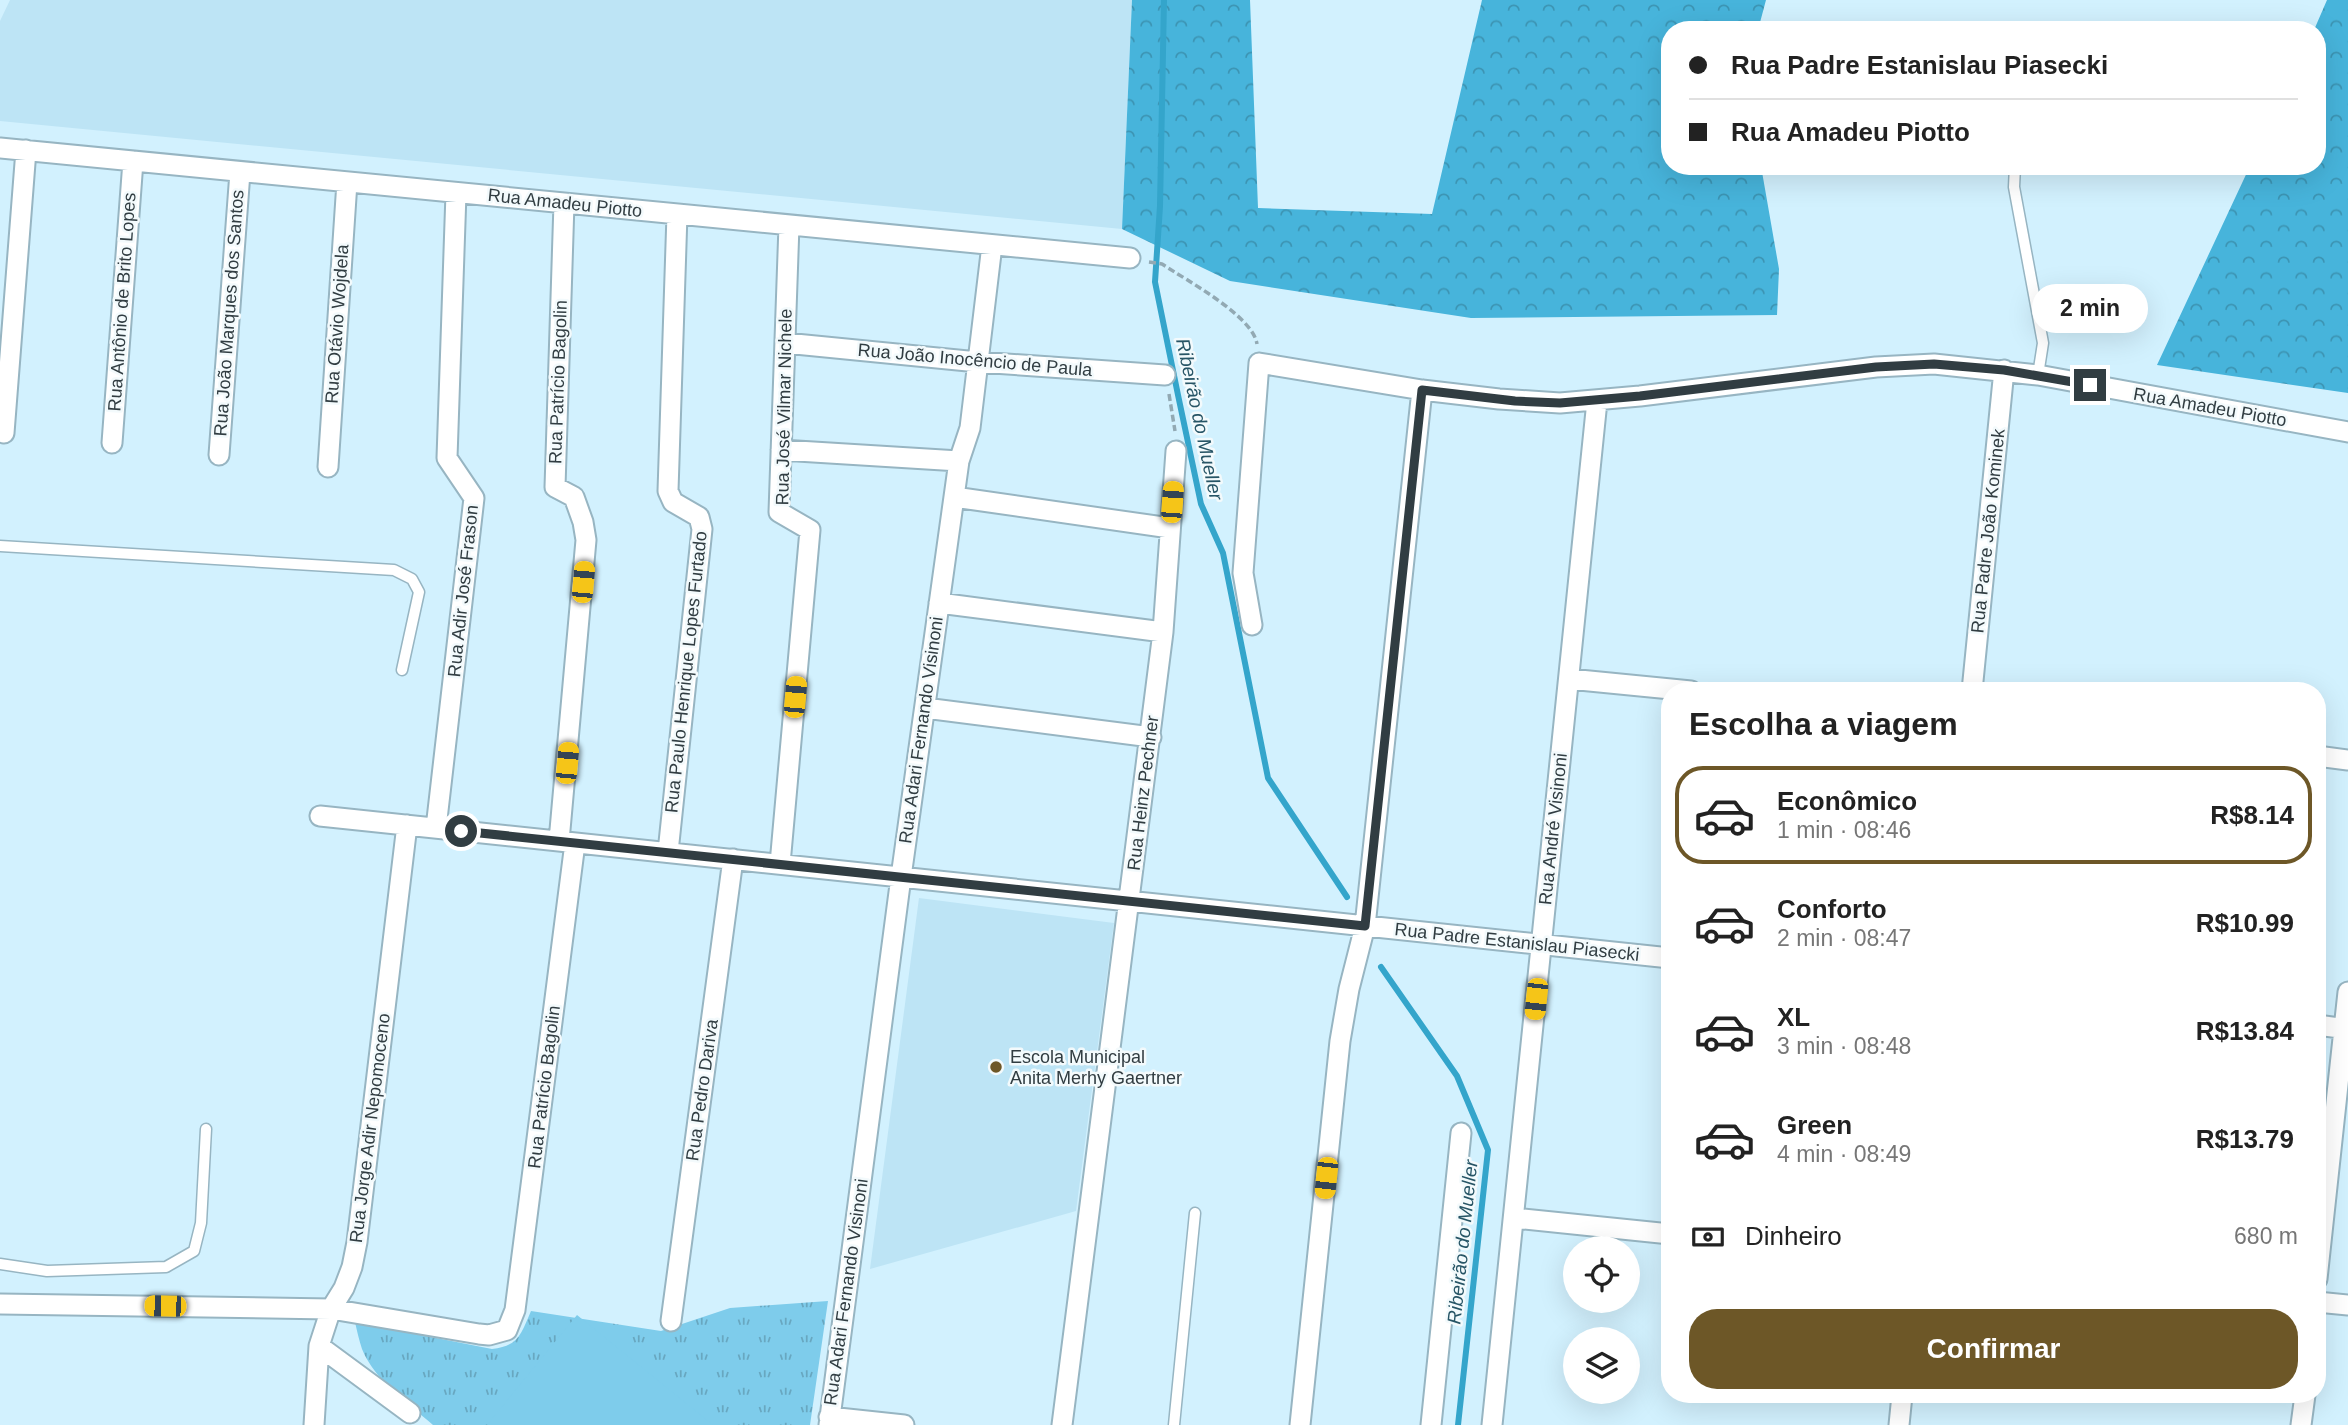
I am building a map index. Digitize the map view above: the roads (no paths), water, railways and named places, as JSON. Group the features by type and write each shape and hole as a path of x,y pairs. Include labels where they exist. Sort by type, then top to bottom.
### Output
{"street":[{"name":"Rua Amadeu Piotto","path":"0,148 1130,258"},
{"path":"4,433 26,150"},
{"name":"Rua Antônio de Brito Lopes","path":"112,443 133,161"},
{"name":"Rua João Marques dos Santos","path":"219,455 240,172"},
{"name":"Rua Otávio Wojdela","path":"328,467 347,182"},
{"name":"Rua Adir José Frason","path":"436,828 474,498 447,458 456,193"},
{"name":"Rua Patrício Bagolin","path":"331,1309 489,1335 507,1329 515,1310 567,842 586,548 583,522 574,497 555,487 564,203"},
{"name":"Rua Paulo Henrique Lopes Furtado","path":"668,852 702,529 699,517 673,502 667,491 677,214"},
{"name":"Rua José Vilmar Nichele","path":"780,864 810,530 779,512 789,225"},
{"name":"Rua Adari Fernando Visinoni","path":"829,1421 954,496 959,461 970,428 992,244"},
{"name":"Rua João Inocêncio de Paula","path":"785,343 978,362 1165,376"},
{"name":"Rua Amadeu Piotto","path":"1252,625 1243,573 1259,363 1422,390 1530,402 1597,401 1896,365 1934,364 2004,370 2348,432"},
{"name":"Rua Padre João Kominek","path":"1973,682 2004,370"},
{"path":"1300,1425 1340,1041 1349,989 1365,926 1422,390"},
{"name":"Rua André Visinoni","path":"1492,1425 1597,401"},
{"path":"781,450 959,461"},
{"name":"Rua Heinz Pechner","path":"1062,1425 1151,737 1163,632 1176,451"},
{"path":"954,496 1170,528"},
{"path":"939,603 1163,632"},
{"path":"1569,678 1661,688"},
{"path":"925,708 1151,737"},
{"path":"2326,757 2348,760"},
{"name":"Rua Padre Estanislau Piasecki","path":"320,816 1661,957"},
{"name":"Rua Jorge Adir Nepomoceno","path":"314,1425 319,1346 331,1309 344,1288 352,1267 357,1242 407,825"},
{"name":"Rua Pedro Dariva","path":"671,1321 733,859"},
{"path":"2326,1201 2348,992"},
{"path":"2326,1027 2346,1028"},
{"path":"1431,1425 1461,1133"},
{"path":"1514,1218 1661,1233"},
{"path":"2326,1303 2348,1305"},
{"path":"0,1304 331,1309"},
{"path":"319,1346 410,1412"},
{"path":"1899,1425 1901,1403"},
{"path":"2301,1425 2304,1403"},
{"path":"829,1421 904,1425"}],"lane":[{"path":"2015,175 2014,187 2043,343 2038,376"},
{"path":"0,546 394,570 412,579 419,592 402,670"},
{"path":"0,1264 47,1271 166,1267 194,1251 201,1223 206,1129"},
{"path":"1174,1425 1195,1213"}],"waterway":[{"name":"Ribeirão do Mueller","path":"1164,0 1160,206 1155,282 1178,395 1201,504 1223,553 1268,778 1347,897"},
{"name":"Ribeirão do Mueller","path":"1381,967 1457,1076 1488,1150 1458,1425"}],"place":[{"name":"Escola Municipal Anita Merhy Gaertner","path":"996,1067"}]}
